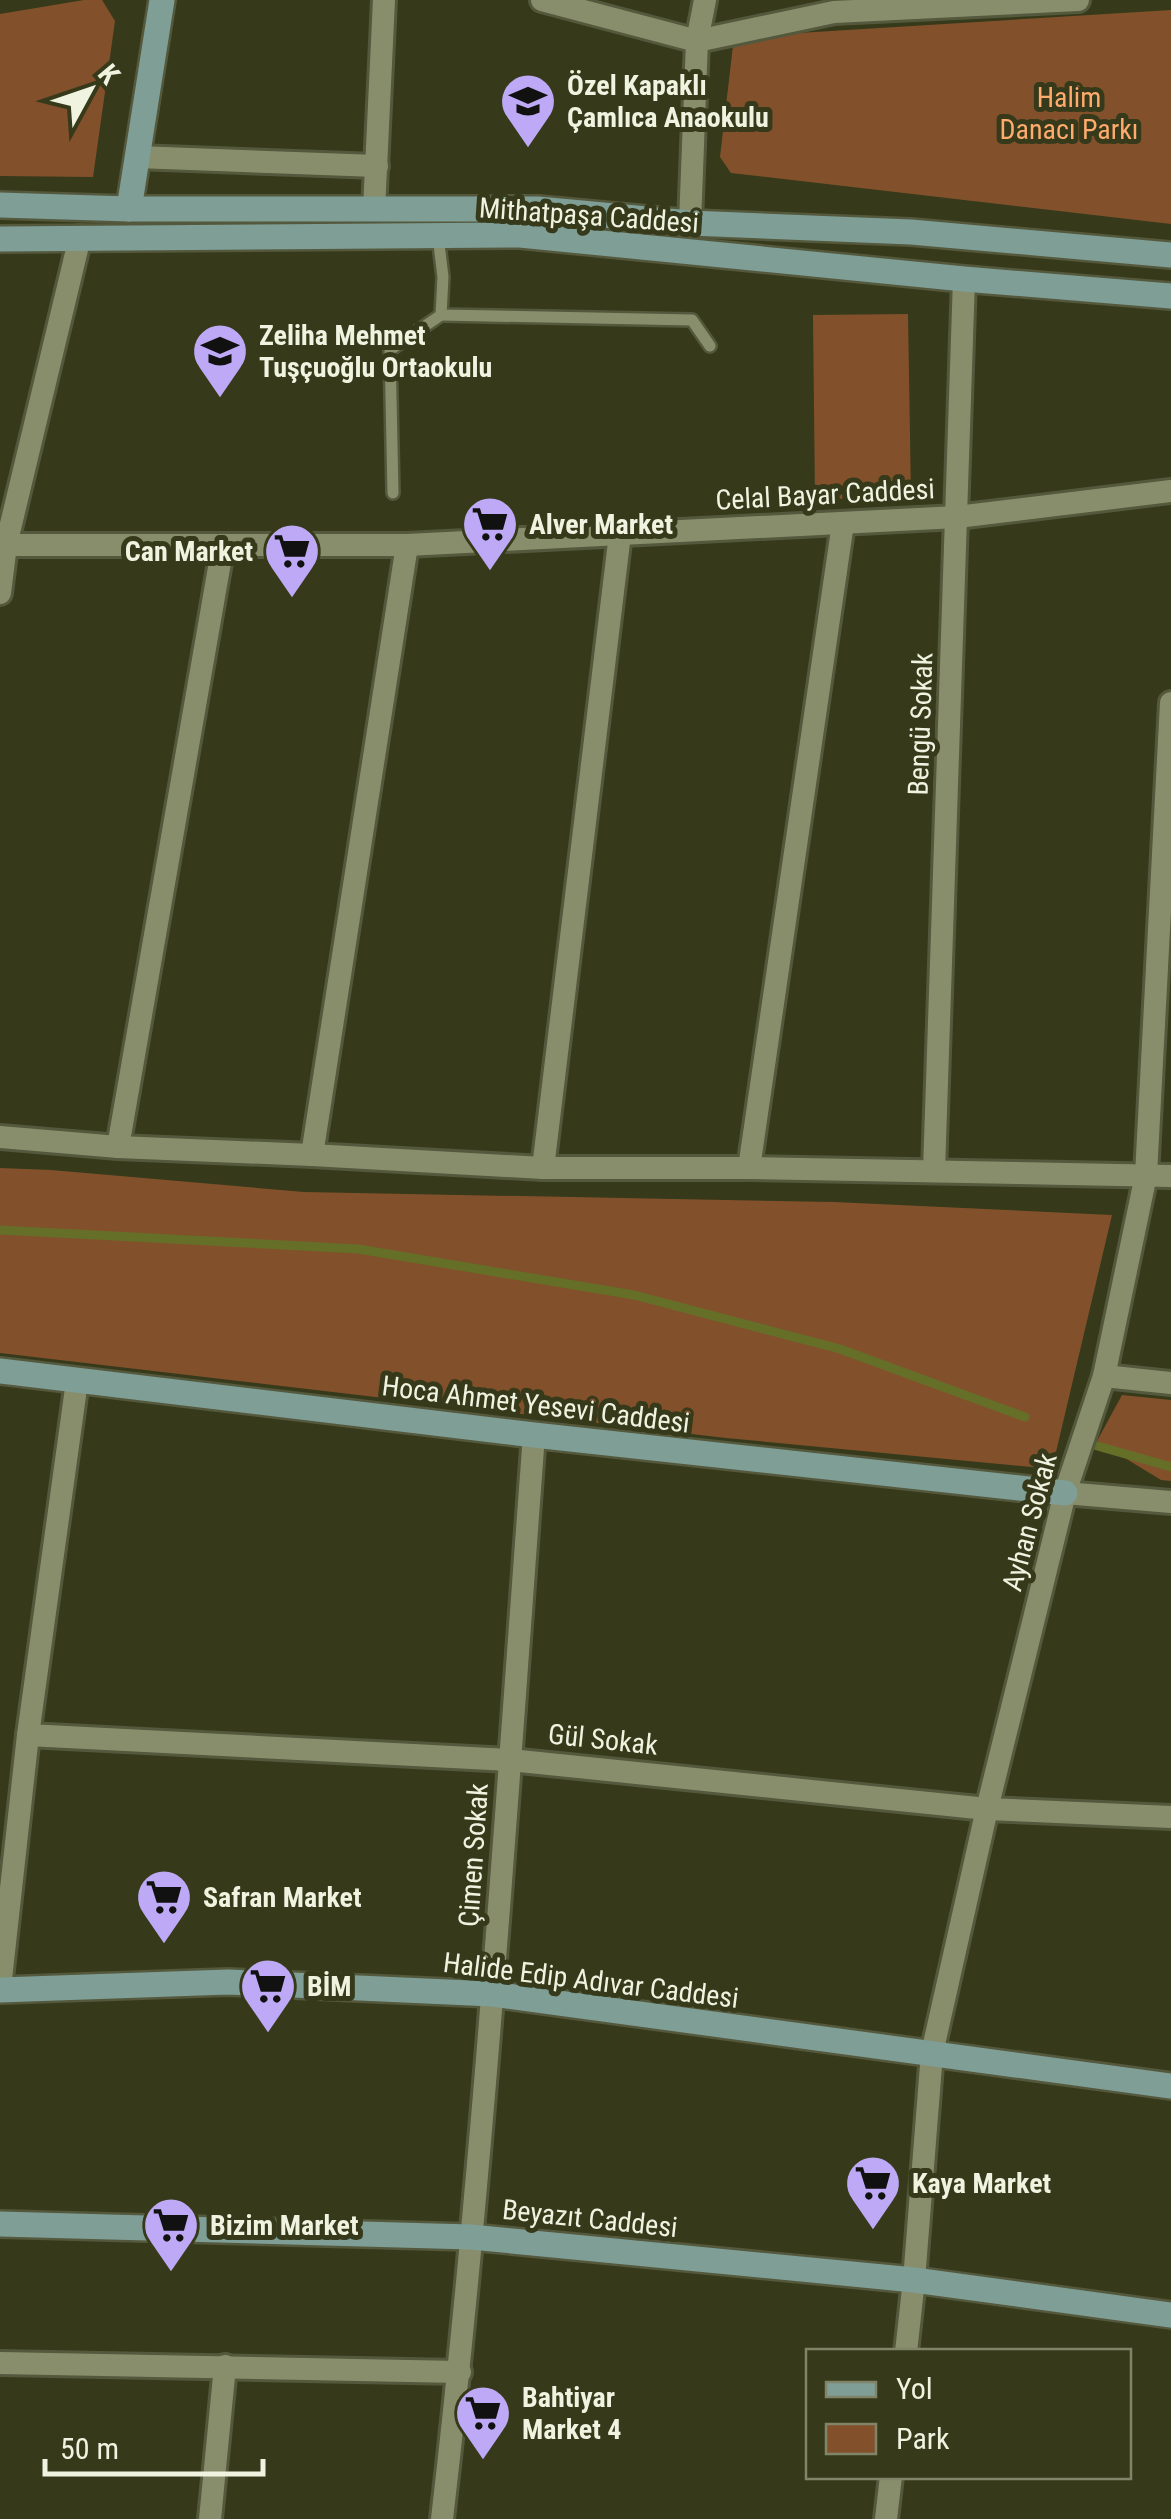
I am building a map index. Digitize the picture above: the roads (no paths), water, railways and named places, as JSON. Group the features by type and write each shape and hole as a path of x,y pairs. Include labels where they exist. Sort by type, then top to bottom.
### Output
{"street":[{"path":"129,209 162,0"},
{"path":"374,210 384,0"},
{"path":"542,0 698,41 836,6 1078,0"},
{"path":"690,223 698,41 704,0"},
{"path":"137,157 378,166"},
{"name":"Mithatpaşa Caddesi","path":"0,205 129,209 538,209 690,223 911,232 1171,254"},
{"name":"Mithatpaşa Caddesi","path":"0,239 520,236 1171,296"},
{"path":"0,593 3,545 80,237"},
{"name":"Bengü Sokak","path":"934,1171 964,278"},
{"name":"Celal Bayar Caddesi","path":"3,545 406,545 957,517 1171,492"},
{"path":"749,1168 843,523"},
{"path":"543,1168 620,534"},
{"path":"118,1147 223,545"},
{"path":"312,1155 406,545"},
{"name":"Ayhan Sokak","path":"906,2349 932,2053 987,1809 1066,1493 1104,1376 1146,1175 1171,704"},
{"path":"0,1137 118,1147 543,1168 1171,1176"},
{"name":"Hoca Ahmet Yesevi Caddesi","path":"0,1372 1066,1493"},
{"path":"1104,1376 1171,1382"},
{"path":"0,1989 28,1734 77,1380"},
{"name":"Çimen Sokak","path":"443,2519 460,2372 492,1994 534,1435"},
{"path":"1066,1493 1171,1502"},
{"name":"Gül Sokak","path":"28,1734 510,1760 987,1809 1171,1817"},
{"name":"Halide Edip Adıvar Caddesi","path":"0,1989 228,1982 492,1994 1171,2086"},
{"name":"Beyazıt Caddesi","path":"0,2224 471,2237 914,2280 1171,2315"},
{"path":"0,2363 460,2372"},
{"path":"210,2519 225,2366"},
{"path":"886,2519 891,2479"}],"lane":[{"path":"438,236 443,277 441,316"},
{"path":"392,493 390,350 441,316 692,320 710,346"}],"waterway":[{"path":"0,1230 358,1249 634,1295 840,1349 1025,1417"},
{"path":"1087,1443 1171,1467"}],"place":[{"name":"Özel Kapaklı Çamlıca Anaokulu","path":"528,150"},
{"name":"Zeliha Mehmet Tuşçuoğlu Ortaokulu","path":"220,400"},
{"name":"Alver Market","path":"490,573"},
{"name":"Can Market","path":"292,600"},
{"name":"Safran Market","path":"164,1946"},
{"name":"BİM","path":"268,2035"},
{"name":"Kaya Market","path":"873,2232"},
{"name":"Bizim Market","path":"171,2274"},
{"name":"Bahtiyar Market 4","path":"483,2462"}],"park label":[{"name":"Halim Danacı Parkı","path":"1069,113"}]}
